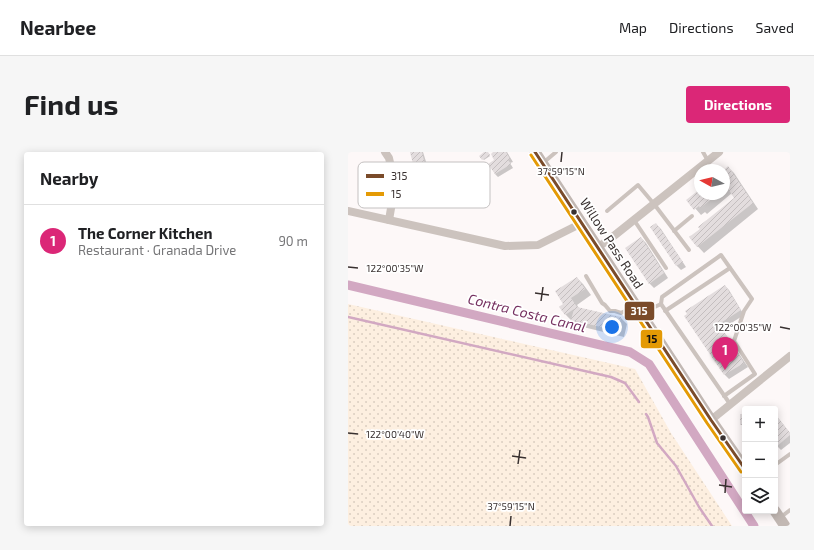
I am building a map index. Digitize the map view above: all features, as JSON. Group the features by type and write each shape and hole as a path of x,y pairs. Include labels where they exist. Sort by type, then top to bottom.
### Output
{"main road":[{"name":"Willow Pass Road","path":"535,152 638,310 742,465"}],"street":[{"path":"385,152 390,162"},
{"path":"598,247 719,152"},
{"path":"389,220 391,208"},
{"path":"348,210 505,246 538,245 582,223"},
{"path":"711,420 790,356"}],"lane":[{"path":"542,163 556,152"},
{"path":"703,152 708,161"},
{"path":"607,210 638,186 654,204 689,250"},
{"path":"674,231 692,216"},
{"path":"634,220 666,268"},
{"path":"724,396 755,374 734,341 744,311 752,299 721,255 662,296 661,304 730,405"},
{"path":"666,311 730,268"},
{"path":"586,276 602,303 606,305 610,311 621,313 661,304"},
{"path":"778,463 790,454"},
{"path":"780,518 790,510"}],"shaded area":[{"path":"348,304 635,369 671,433 732,526 348,526"}],"building":[{"path":"410,152 422,152 424,162 412,162"},
{"path":"484,152 488,152 490,155 482,160 479,156"},
{"path":"493,152 506,152 510,159 508,160 511,164 495,174 490,167 490,163 494,160 491,154"},
{"path":"730,169 753,203 697,247 689,237 700,229 698,227 734,198 730,192"},
{"path":"694,194 694,200 710,200 700,208 699,206 694,210 686,200"},
{"path":"656,223 683,262 676,266 650,227"},
{"path":"641,237 664,273 649,284 625,248"},
{"path":"577,277 585,289 571,298 577,307 621,317 618,331 571,320 574,309 565,315 559,307 563,304 555,291"},
{"path":"725,285 741,310 719,324 744,363 724,375 684,316 687,314 685,311"},
{"path":"740,414 742,414 742,425 740,425"},
{"path":"778,418 790,433 790,435 778,445"}],"waterway":[{"name":"Contra Costa Canal","path":"348,285 630,352 649,364 754,526"},
{"path":"348,317 611,377 625,383 639,402"},
{"path":"646,414 657,443 676,466 699,507 712,526"}],"transit line":[{"name":"315","path":"535,152 742,465"},
{"name":"15","path":"531,155 707,423 741,472"}],"place":[{"name":"The Corner Kitchen","path":"725,370"}]}
